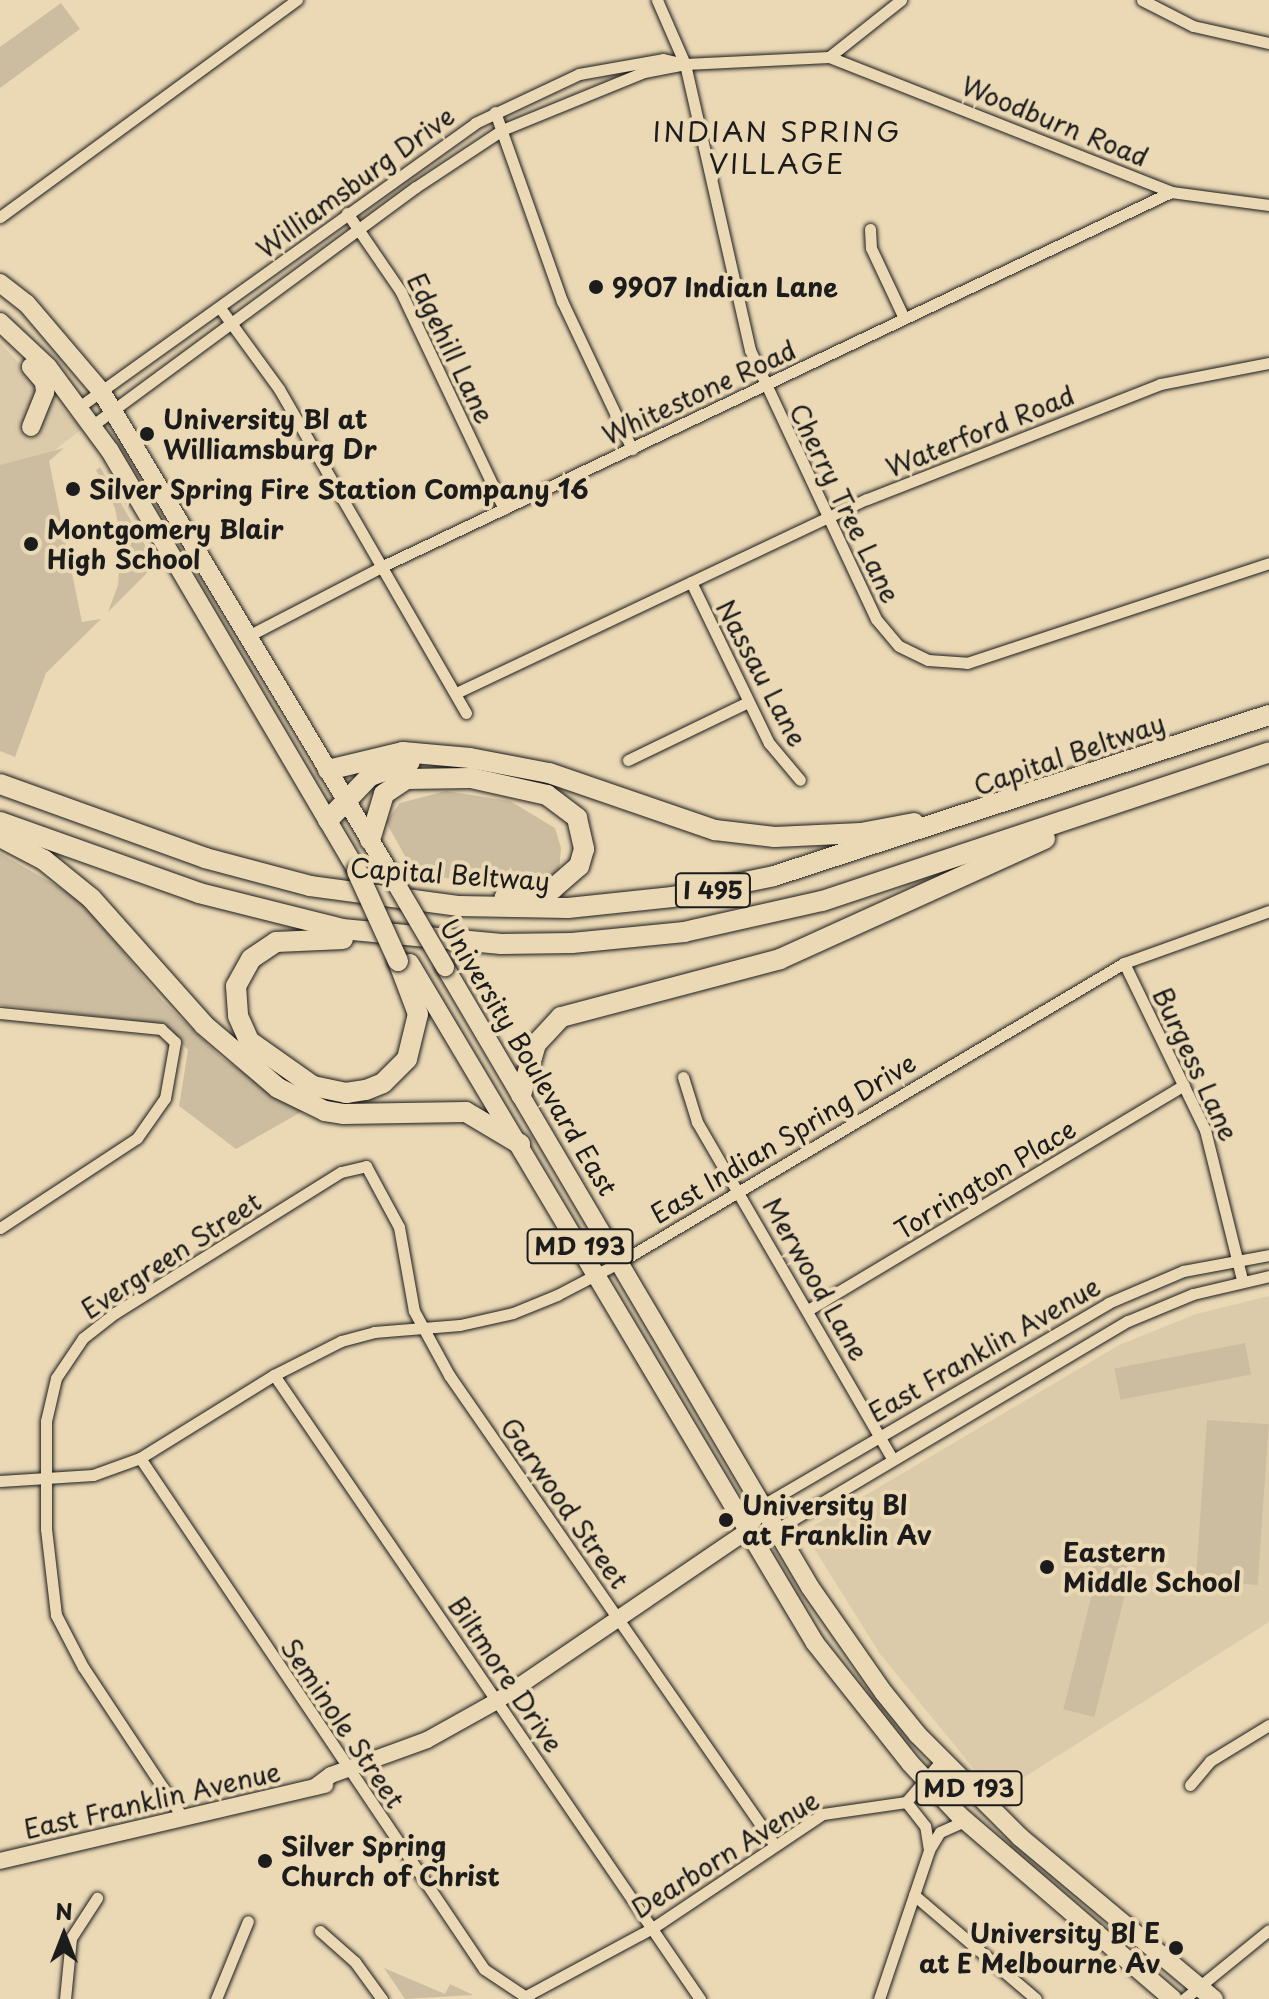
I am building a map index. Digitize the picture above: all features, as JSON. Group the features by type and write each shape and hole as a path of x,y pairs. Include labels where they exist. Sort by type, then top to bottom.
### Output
{"highway":[{"name":"Capital Beltway","path":"0,784 241,869 332,891 415,902 568,908 672,897 774,876 1269,715"},
{"path":"328,770 403,752 470,758 549,773 715,830 775,837 861,833 1000,805"},
{"name":"I 495","path":"0,822 129,870 275,914 342,929 501,944 624,939 743,921 875,884 1269,752"},
{"path":"328,820 345,799 383,769 426,760 470,758"},
{"path":"370,840 384,794 420,776 523,787 566,805 577,818 584,849 579,866 553,889 415,902"},
{"path":"521,1095 536,1044 561,1017 780,959 1126,800"},
{"path":"0,837 44,860 91,898 204,1025 278,1088 325,1111 343,1114 466,1112 520,1144"},
{"path":"357,871 404,962 414,996 417,1032 407,1059 383,1083 346,1093 313,1086 261,1052 242,1030 236,986 251,959 276,942 306,937 501,944"}],"main road":[{"name":"University Boulevard East","path":"0,283 27,304 101,391 851,1649 942,1760 1020,1837 1208,1993"},
{"path":"6,328 93,425 357,871"},
{"path":"6,328 24,360 45,384 41,410 31,427"},
{"name":"University Boulevard East","path":"404,962 520,1144 815,1643 925,1779 965,1821 1173,1999"}],"street":[{"path":"0,217 297,0"},
{"name":"Cherry Tree Lane","path":"657,0 685,64 736,305 764,386 826,518 886,634 914,654 948,664 991,657 1269,563"},
{"path":"829,57 901,0"},
{"path":"1142,0 1193,26 1269,43"},
{"name":"Williamsburg Drive","path":"93,425 502,130 621,80 685,64 829,57"},
{"name":"Woodburn Road","path":"829,57 1171,192 1269,205"},
{"name":"Williamsburg Drive","path":"79,407 220,308 347,213 495,112 607,66 663,59 685,64"},
{"path":"495,112 562,301 632,449"},
{"name":"Whitestone Road","path":"248,636 383,566 1171,192"},
{"name":"Edgehill Lane","path":"347,213 401,292 504,509"},
{"path":"870,229 871,248 904,318"},
{"path":"220,308 279,389 466,713"},
{"name":"Waterford Road","path":"456,693 826,518 1160,384 1269,363"},
{"name":"Nassau Lane","path":"691,582 769,743 800,780"},
{"path":"628,760 748,702"},
{"name":"East Indian Spring Drive","path":"0,1481 93,1475 140,1458 274,1375 341,1341 422,1327 460,1325 513,1313 620,1262 738,1188 1124,963 1269,911"},
{"name":"Burgess Lane","path":"1124,963 1184,1085 1217,1162 1242,1280"},
{"path":"0,1013 161,1029 175,1042 165,1098 137,1138 0,1228"},
{"name":"Merwood Lane","path":"683,1077 697,1122 882,1435 892,1459"},
{"name":"Torrington Place","path":"808,1310 1184,1085"},
{"name":"Garwood Street","path":"366,1166 399,1227 414,1311 449,1375 774,1844"},
{"name":"Evergreen Street","path":"183,1818 83,1667 56,1615 49,1583 46,1480 46,1421 53,1389 83,1338 341,1172 366,1166"},
{"name":"East Franklin Avenue","path":"0,1861 315,1787 331,1775 350,1772 427,1740 497,1701 620,1620 747,1531 763,1505 1108,1303 1183,1271 1236,1257 1269,1255"},
{"name":"East Franklin Avenue","path":"747,1531 777,1529 1128,1321 1242,1280 1269,1276"},
{"name":"Biltmore Drive","path":"274,1375 654,1927 700,1999"},
{"name":"Seminole Street","path":"140,1458 484,1969 528,1997"},
{"path":"1190,1785 1210,1761 1269,1725"},
{"path":"929,1850 925,1826 906,1802 942,1760"},
{"name":"Dearborn Avenue","path":"528,1997 654,1927 774,1844 839,1808 906,1802"},
{"path":"879,1999 929,1850 940,1832 965,1821"},
{"path":"914,1895 1036,1999"},
{"path":"65,1999 71,1938 97,1898"},
{"path":"216,1999 248,1921"},
{"path":"1184,1999 1208,1993 1269,1930"},
{"path":"320,1931 355,1962 382,1999"}],"shaded area":[{"path":"61,3 80,29 0,88 0,47"},
{"path":"0,343 82,429 46,457 0,730"},
{"name":"Montgomery Blair High School","path":"64,448 49,461 82,622 101,619 46,673 15,757 0,751 0,465"},
{"path":"100,467 156,564 108,612 118,585 121,541 115,508 96,470"},
{"path":"446,791 510,801 555,828 561,848 559,874 538,884 416,876 386,822 400,803"},
{"path":"0,853 81,900 162,1000 222,1058 303,1111 236,1149 179,1106 188,1050 163,1024 0,1005"},
{"name":"Eastern Middle School","path":"1269,1296 1269,1622 1001,1792 974,1769 880,1654 810,1542 815,1525 1119,1345 1196,1314"},
{"path":"1245,1343 1251,1374 1121,1400 1114,1368"},
{"path":"1207,1420 1269,1424 1258,1585 1196,1581"},
{"path":"1093,1557 1128,1566 1122,1589 1087,1580"},
{"path":"1094,1586 1125,1594 1094,1717 1063,1709"},
{"path":"384,1968 445,1994 450,1984 473,1995 405,1999"}],"place":[{"name":"9907 Indian Lane","path":"596,287"},
{"name":"University Bl at Williamsburg Dr","path":"147,434"},
{"name":"Silver Spring Fire Station Company 16","path":"73,489"},
{"name":"Montgomery Blair High School","path":"31,544"},
{"name":"University Bl at Franklin Av","path":"726,1520"},
{"name":"Eastern Middle School","path":"1047,1567"},
{"name":"Silver Spring Church of Christ","path":"265,1861"},
{"name":"University Bl E at E Melbourne Av","path":"1176,1948"}],"district":[{"name":"INDIAN SPRING VILLAGE","path":"777,147"}]}
